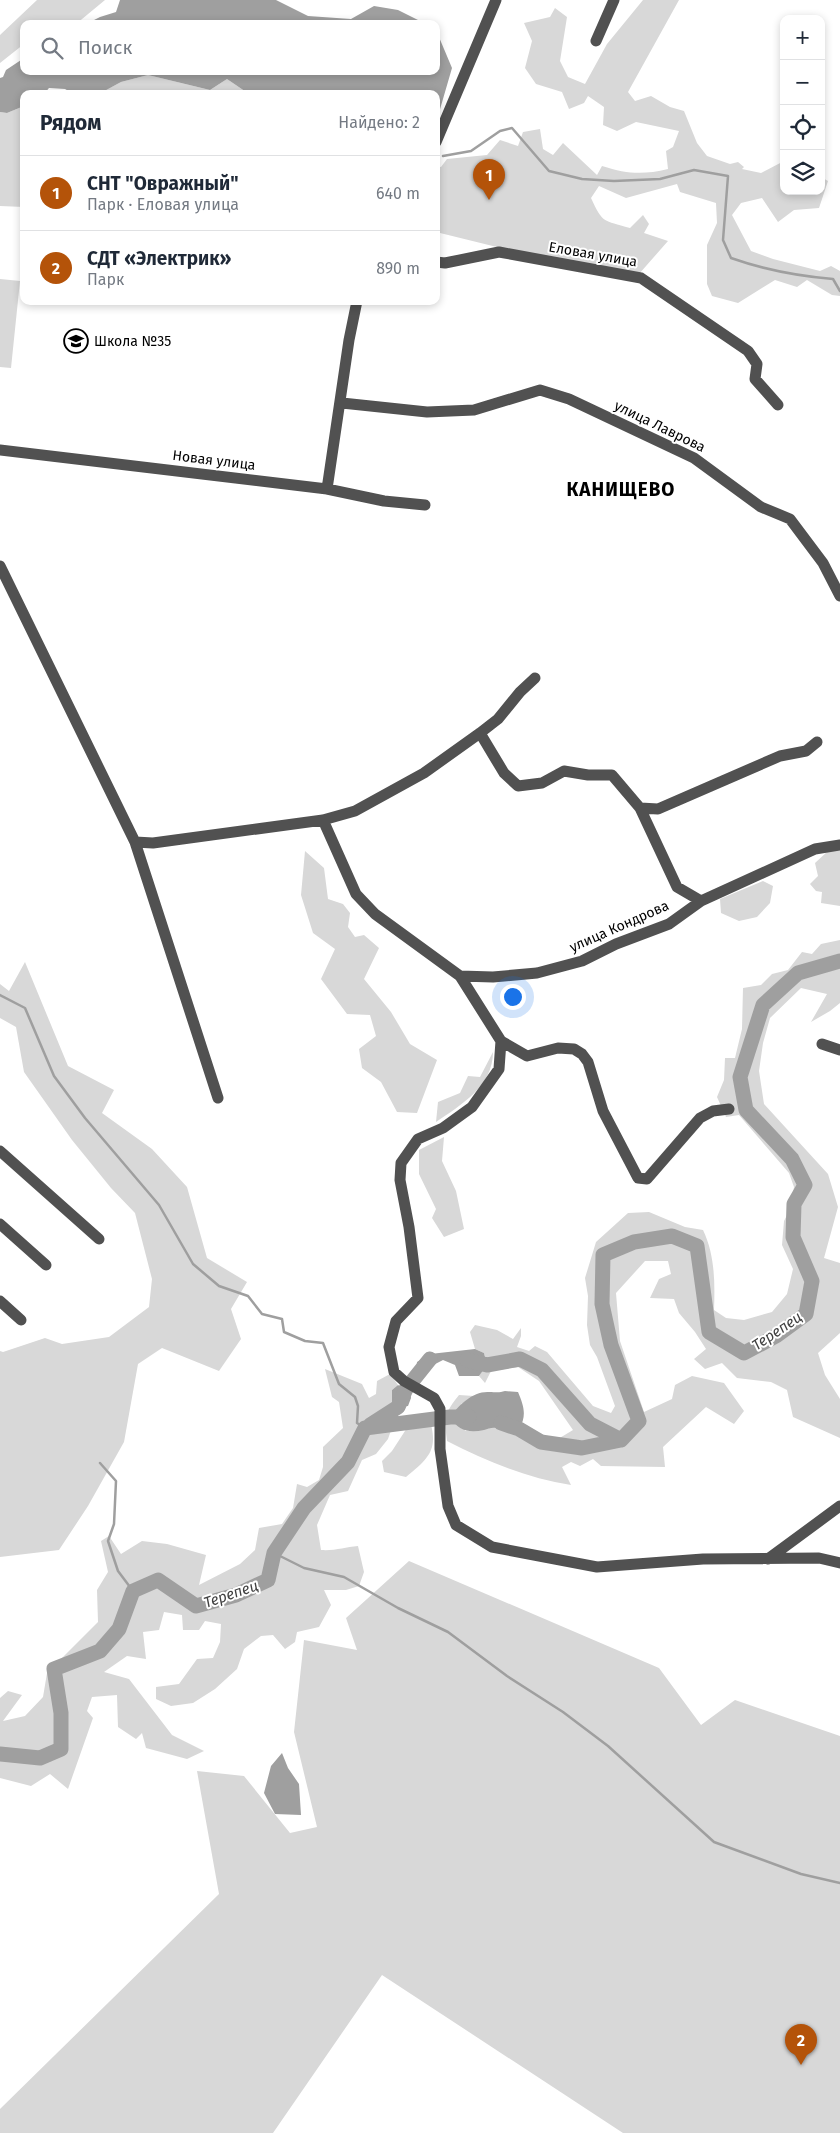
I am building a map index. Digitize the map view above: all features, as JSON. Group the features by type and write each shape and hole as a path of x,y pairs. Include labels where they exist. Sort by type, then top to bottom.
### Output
{"street":[{"path":"440,133 496,0"},
{"path":"596,42 614,0"},
{"name":"Еловая улица","path":"440,262 499,252 641,278 748,351 757,364 755,379 778,405"},
{"path":"328,489 342,403 349,340 356,305"},
{"name":"улица Лаврова","path":"342,403 427,412 474,410 540,390 569,399 694,458 761,507 790,519 823,563 840,596"},
{"name":"Новая улица","path":"0,450 328,489 384,501 425,505"},
{"path":"0,566 135,842 218,1098"},
{"path":"135,842 152,843 323,820 355,811 424,772 480,734 498,719 520,692 535,678"},
{"path":"480,734 504,773 518,786 542,783 564,771 588,775 612,775 640,808 677,887 701,901"},
{"path":"640,808 658,809 780,756 806,751 817,742"},
{"path":"323,820 356,894 375,914 460,976 501,1041 527,1056 558,1048 574,1049 582,1054 588,1062 603,1111 638,1178 647,1179 700,1118 713,1111 729,1109"},
{"name":"улица Кондрова","path":"460,976 492,977 537,973 582,961 616,944 669,924 701,901 815,849 840,844"},
{"path":"501,1041 499,1069 472,1107 443,1128 418,1139 401,1163 400,1180 410,1227 418,1298 396,1321 389,1347 394,1372 434,1398 440,1409 440,1449 448,1506 456,1525 492,1547 597,1567 703,1559 819,1558 840,1562"},
{"path":"822,1044 840,1050"},
{"path":"0,1151 99,1239"},
{"path":"0,1224 46,1265"},
{"path":"0,1300 22,1320"},
{"path":"768,1559 840,1506"}],"shaded area":[{"path":"37,0 105,0 81,20 20,20 20,47 0,63 0,35"},
{"path":"120,0 276,0 308,16 351,19 374,6 398,10 418,20 94,20 116,12"},
{"path":"643,0 679,0 628,92 635,101 651,96 670,107 684,111 697,143 707,156 730,164 738,162 744,167 742,169 761,173 780,163 780,195 823,195 819,208 794,210 778,222 762,198 741,203 732,215 751,251 773,259 820,271 831,266 840,271 840,296 832,295 807,280 797,287 775,280 738,303 712,296 707,284 707,245 717,223 716,203 680,192 677,184 626,198 599,186 591,198 598,213 605,220 630,228 643,215 649,224 644,233 668,241 639,274 550,260 440,233 440,167 447,159 487,155 500,140 518,146 523,132 540,129 543,149 553,155 563,143 597,175 602,166 635,173 668,169 666,151 673,147 679,131 636,122 617,131 603,125 604,107 588,96 584,103 569,109 562,92 536,84 525,68 532,41 524,23 550,17 555,8 567,17 560,61 568,77 585,84 607,44"},
{"path":"440,40 452,68 440,109 440,90 243,90 227,79 210,90 148,75 440,75"},
{"path":"20,61 20,75 148,75 121,82 106,90 49,88 47,90 20,90 20,108 7,113 0,112 0,78 3,77 6,70"},
{"path":"148,75 210,90 106,90 121,82"},
{"path":"227,79 243,90 210,90"},
{"path":"20,108 20,207 0,206 0,112 7,113"},
{"path":"825,179 828,181 825,190"},
{"path":"0,279 20,281 11,368 0,367"},
{"path":"840,849 840,906 821,903 822,892 816,891 810,884 818,876 815,863 828,851"},
{"path":"305,851 324,868 328,899 343,904 350,913 348,927 355,937 364,935 379,948 364,979 391,1012 410,1044 437,1060 417,1113 397,1112 381,1082 362,1068 359,1049 376,1036 370,1015 347,1014 321,979 335,949 313,933 301,895"},
{"path":"763,881 773,886 770,903 757,917 739,921 721,913 720,899"},
{"path":"840,940 840,1003 811,1022 827,994 801,988 770,1018 763,1043 759,1071 764,1104 828,1174 838,1207 824,1258 840,1263 840,1333 818,1353 825,1375 840,1399 840,1438 793,1417 787,1390 771,1382 737,1378 722,1363 705,1369 694,1359 706,1349 679,1313 674,1299 650,1298 659,1279 671,1274 668,1261 645,1261 616,1293 620,1341 644,1412 672,1399 675,1385 692,1376 724,1383 744,1411 734,1424 706,1407 663,1447 665,1467 601,1466 593,1459 580,1466 571,1462 562,1467 571,1485 507,1468 447,1441 446,1416 459,1395 474,1396 461,1404 465,1431 494,1427 509,1432 527,1428 558,1439 573,1430 539,1381 518,1367 491,1371 485,1383 479,1376 487,1364 484,1353 475,1349 470,1332 475,1325 497,1330 513,1339 521,1328 521,1336 517,1347 529,1351 535,1346 547,1352 593,1406 611,1413 615,1406 597,1357 590,1345 587,1325 588,1296 585,1278 596,1242 628,1213 649,1212 685,1227 703,1230 712,1259 714,1310 726,1318 744,1320 772,1312 787,1294 793,1269 782,1245 784,1221 790,1209 794,1187 789,1173 739,1115 726,1117 717,1097 724,1080 725,1058 735,1058 742,1029 743,988 761,985 772,974 788,970 802,952 812,954 821,944"},
{"path":"25,962 68,1066 114,1090 102,1113 152,1149 187,1187 207,1258 247,1282 231,1309 241,1339 219,1371 162,1348 138,1364 124,1442 88,1506 59,1550 0,1557 0,1351 3,1352 45,1338 62,1344 109,1337 149,1307 152,1279 135,1213 111,1188 72,1140 24,1072 16,1027 0,1018 0,984 9,991"},
{"path":"493,1052 492,1064 482,1085 465,1101 436,1122 438,1102 460,1093 468,1076 480,1077"},
{"path":"444,1137 442,1161 456,1191 464,1229 444,1237 432,1218 436,1209 419,1174 419,1150"},
{"path":"475,1349 484,1353 487,1365 479,1376 459,1376 455,1365 443,1360 416,1374 417,1362 430,1354"},
{"path":"325,1369 362,1384 369,1398 376,1394 377,1381 390,1374 398,1385 392,1390 392,1402 396,1416 388,1439 376,1454 362,1460 348,1491 330,1495 317,1525 321,1550 358,1546 364,1572 359,1586 346,1590 324,1590 331,1605 319,1627 297,1632 295,1642 285,1649 273,1635 261,1636 244,1649 237,1669 215,1689 193,1703 171,1706 156,1699 156,1687 179,1684 197,1659 213,1658 220,1642 221,1624 205,1621 199,1630 183,1630 182,1615 164,1612 159,1630 143,1632 146,1659 127,1656 104,1672 129,1679 172,1735 204,1751 187,1759 146,1748 142,1733 136,1739 118,1727 117,1695 92,1697 87,1711 93,1718 68,1789 50,1774 31,1786 0,1778 0,1698 8,1691 22,1695 3,1721 25,1716 43,1697 47,1673 98,1622 97,1590 108,1572 101,1541 109,1536 121,1554 142,1541 167,1544 206,1555 199,1585 240,1564 255,1550 259,1528 282,1524 293,1508 297,1484 307,1487 319,1480 323,1467 323,1447 343,1428 339,1402 332,1397"},
{"path":"398,1385 410,1392 411,1398 408,1406 398,1407 392,1402 392,1390"},
{"path":"483,1392 518,1392 520,1397 524,1415 519,1429 509,1431 493,1428 469,1431 460,1428 450,1417 472,1396"},
{"path":"416,1414 428,1414 433,1435 431,1450 422,1463 406,1477 384,1472 382,1461 392,1451"},
{"path":"409,1561 659,1668 701,1725 735,1700 840,1736 840,2133 623,2133 382,1975 273,2133 0,2133 0,2109 219,1894 197,1771 244,1776 290,1833 317,1827 294,1732 304,1640 357,1650 346,1618"},
{"path":"282,1753 288,1768 299,1784 301,1815 275,1814 264,1793 271,1766"}],"waterway":[{"path":"443,156 471,151 500,131 512,128 549,171 582,179 614,181 660,179 694,170 728,176 723,240 731,258 782,272 833,279 840,291"},
{"name":"Терепец","path":"501,1423 519,1429 541,1442 582,1448 621,1440 639,1421 611,1345 602,1304 603,1255 634,1242 672,1236 697,1246 709,1332 744,1353 776,1336 806,1314 812,1281 793,1237 794,1204 805,1185 792,1159 746,1110 740,1077 763,1005 798,973 840,961"},
{"path":"0,995 25,1008 54,1076 85,1118 159,1205 193,1264 219,1286 248,1296 262,1314 282,1319 284,1332 305,1341 323,1343 339,1384 355,1397 358,1406 357,1423 365,1428"},
{"name":"Терепец","path":"370,1425 398,1407 406,1389 430,1359"},
{"name":"Терепец","path":"467,1360 487,1365 520,1359 542,1370 590,1424 621,1440"},
{"name":"Терепец","path":"0,1754 40,1758 61,1749 61,1713 54,1669 100,1651 119,1629 133,1591 158,1580 196,1606 236,1595 268,1580 274,1553 304,1508 348,1462 365,1428 450,1417 469,1417"},
{"path":"100,1463 116,1481 114,1524 108,1541 118,1571 133,1591"},
{"path":"274,1553 304,1568 344,1577 398,1608 448,1632 507,1676 563,1712 608,1746 714,1842 801,1874 840,1883"}],"place":[{"name":"СНТ \"Овражный\"","path":"489,200"},
{"name":"Школа №35","path":"76,341"},
{"name":"СДТ «Электрик»","path":"801,2065"}],"district":[{"name":"КАНИЩЕВО","path":"621,489"}]}
